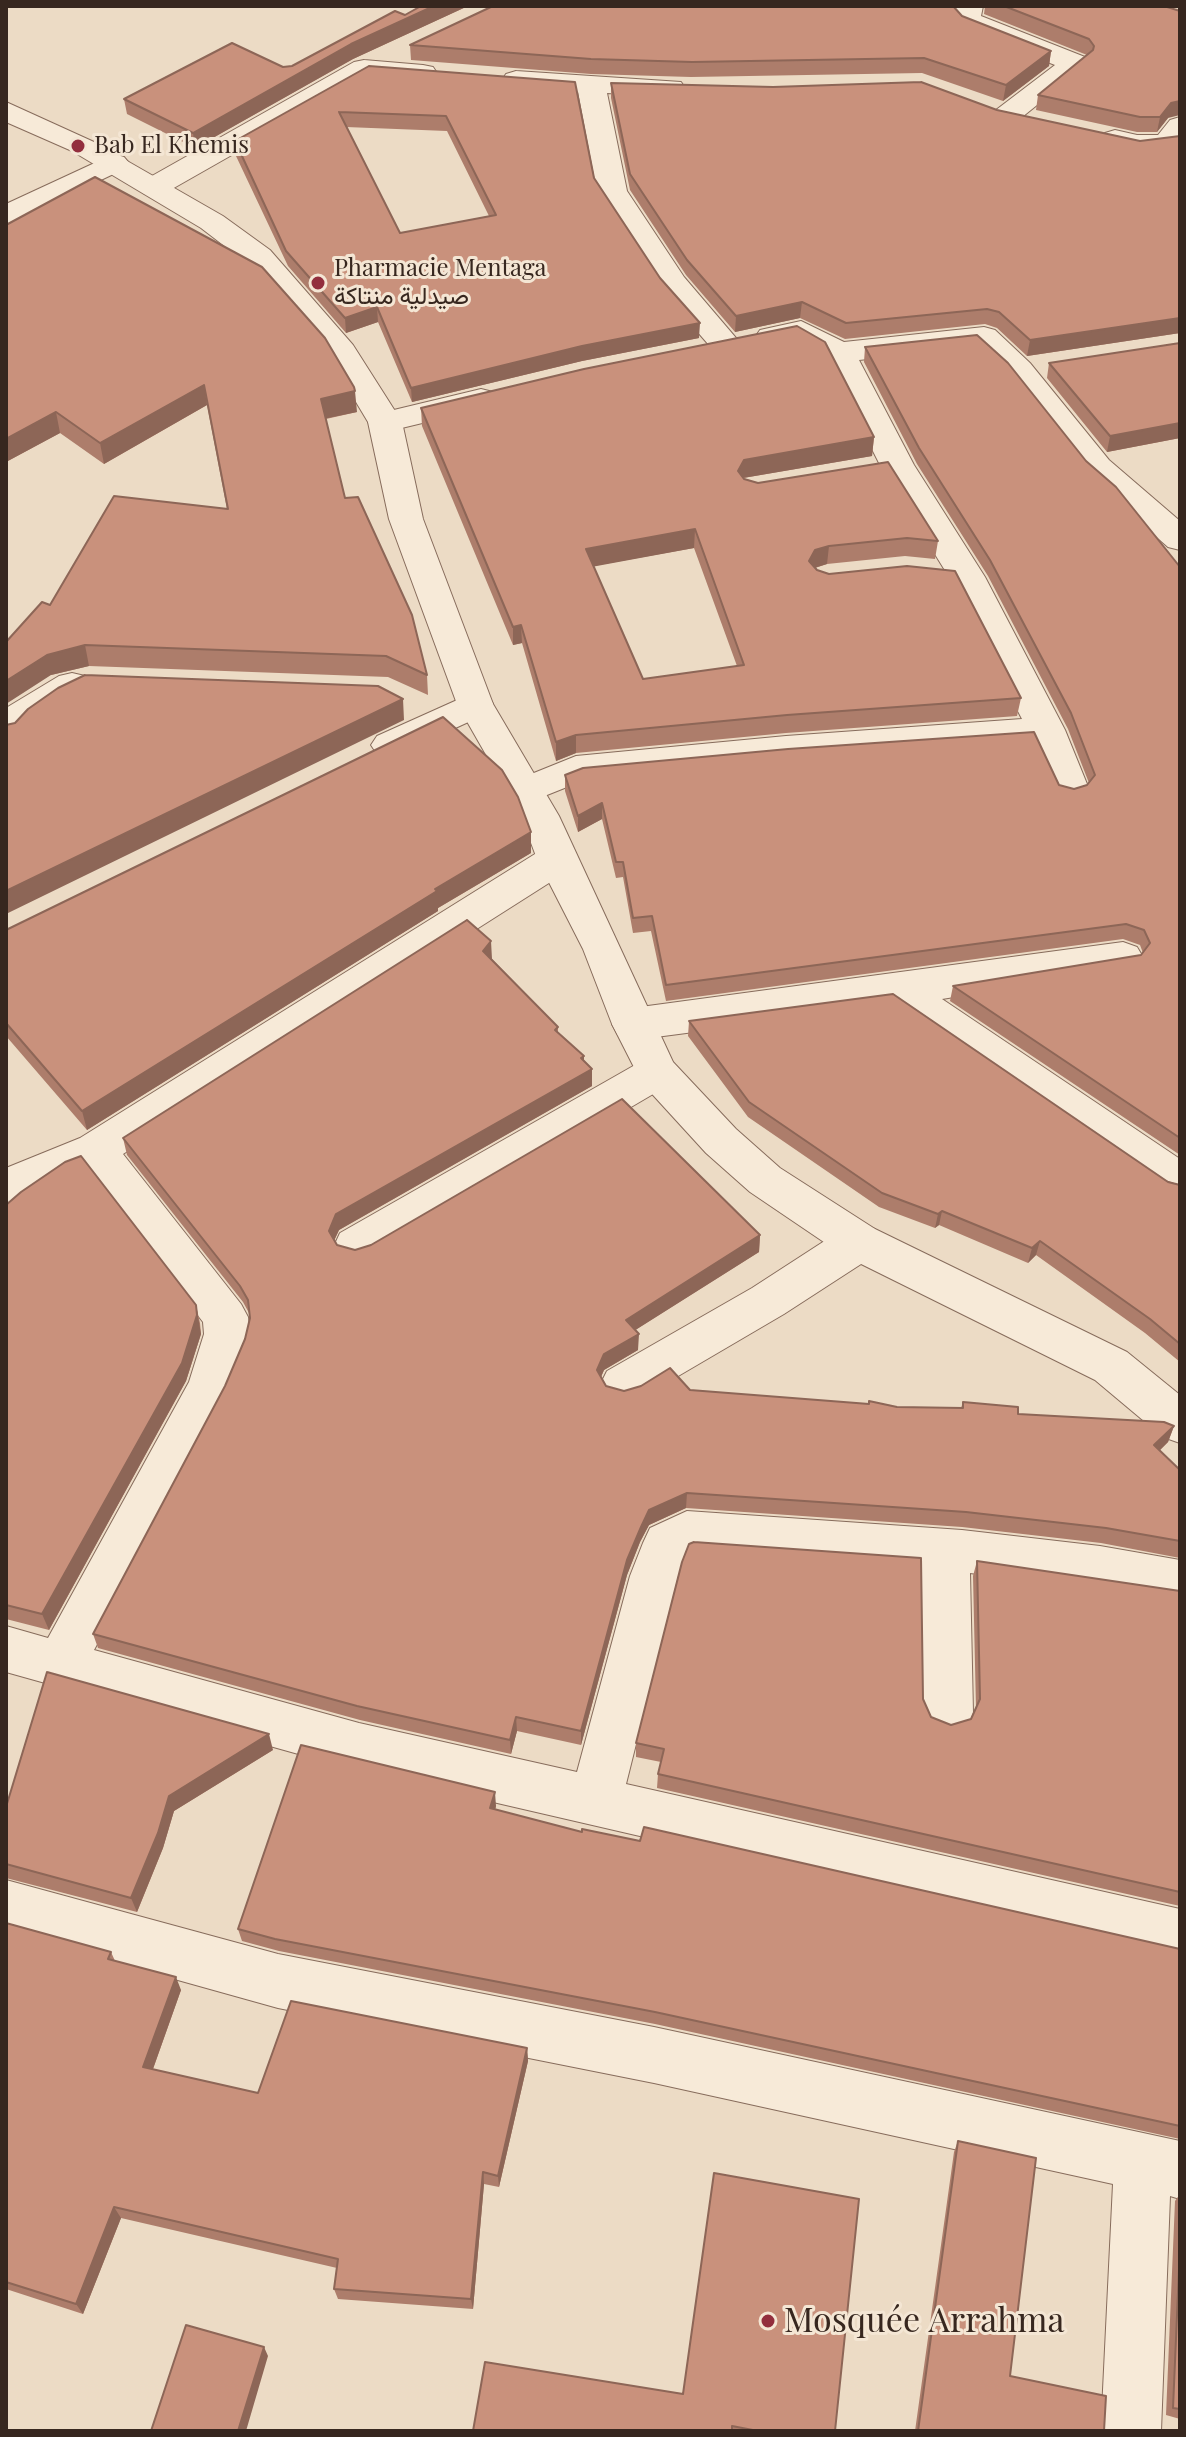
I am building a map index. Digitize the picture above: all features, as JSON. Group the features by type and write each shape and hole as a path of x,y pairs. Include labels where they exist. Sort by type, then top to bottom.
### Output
{"street":[{"path":"969,6 967,18 971,22 1075,63 1009,114"},
{"path":"154,187 364,68 417,43"},
{"path":"364,68 455,75"},
{"path":"485,78 591,86 704,89"},
{"path":"591,86 612,191 712,348 801,331 839,352 984,337 1034,368 1097,467 1180,539"},
{"path":"6,111 90,151 212,222 259,257 342,352 385,422 406,519 458,712 527,790 557,859 603,949 633,1024 657,1072 721,1141 765,1180 859,1242 1111,1366 1180,1423"},
{"path":"1094,134 1137,144 1153,144 1166,143 1178,131"},
{"path":"6,216 90,151"},
{"path":"839,352 881,468 967,577 1046,730 1070,789"},
{"path":"385,422 507,393"},
{"path":"921,572 967,577"},
{"path":"6,732 18,718 66,687 89,681 105,682"},
{"path":"401,699 458,712"},
{"path":"361,759 458,712"},
{"path":"527,790 576,769 786,749 1046,730"},
{"path":"6,1186 95,1150 557,859"},
{"path":"633,1024 1123,957"},
{"path":"899,990 1180,1182"},
{"path":"356,1246 657,1072"},
{"path":"60,1664 210,1387 227,1334 225,1317 95,1150"},
{"path":"623,1385 768,1301 859,1242"},
{"path":"596,1800 654,1576 667,1543 687,1532 945,1551 1100,1568 1180,1582"},
{"path":"945,1551 948,1713"},
{"path":"6,1649 359,1747 1180,1935"},
{"path":"6,1906 278,1981 654,2055 1161,2166 1131,2431"}],"building":[{"path":"421,6 434,6 351,44 193,133 124,99 232,43 283,67 292,66 395,11 405,15"},
{"path":"493,6 953,6 962,16 1051,51 1006,85 924,58 692,62 591,59 410,45"},
{"path":"1004,6 1164,6 1180,11 1180,101 1171,103 1160,117 1140,117 1038,95 1094,46 1089,39"},
{"path":"369,66 575,82 594,178 660,278 700,323 582,346 411,388 377,307 345,318 286,251 235,141","holes":["339,112 446,116 496,215 400,233"]},
{"path":"921,82 997,110 1140,141 1180,136 1180,318 1030,340 999,312 987,309 846,323 802,302 736,316 687,260 630,174 611,83 773,87"},
{"path":"95,177 262,267 325,338 355,391 321,399 345,498 358,497 412,615 427,675 386,656 85,645 47,655 6,681 6,642 42,602 50,605 114,496 228,509 204,385 100,443 56,412 6,439 6,225"},
{"path":"797,326 825,342 874,437 744,460 738,471 744,479 758,483 888,462 938,541 907,538 829,546 815,550 809,561 817,570 829,574 907,566 955,571 1021,698 787,715 576,735 556,742 521,625 513,627 421,408 584,369","holes":["695,529 744,665 643,679 586,549"]},
{"path":"977,335 1008,363 1086,461 1116,487 1180,567 1180,1138 953,986 1141,955 1150,943 1144,930 1126,924 666,985 652,916 633,918 623,862 616,862 602,803 578,816 565,775 583,768 788,749 1034,732 1059,785 1074,789 1087,785 1095,775 1071,713 990,560 919,448 865,347"},
{"path":"1180,343 1180,423 1110,436 1049,363"},
{"path":"85,675 378,686 403,699 6,891 6,725 15,723 28,709 58,688"},
{"path":"443,717 502,770 518,797 531,832 82,1111 6,1023 6,930"},
{"path":"467,920 491,941 483,951 558,1027 555,1030 584,1056 581,1058 592,1069 336,1214 329,1231 337,1245 355,1250 371,1245 622,1099 760,1235 626,1320 639,1334 604,1354 597,1370 606,1386 624,1391 641,1386 670,1368 690,1390 869,1404 869,1401 897,1407 963,1408 963,1402 1018,1407 1018,1414 1164,1422 1174,1426 1154,1445 1180,1470 1180,1541 1106,1528 966,1512 687,1493 649,1510 641,1527 627,1560 581,1731 516,1717 510,1740 357,1706 93,1634 225,1386 245,1339 250,1318 248,1300 240,1286 123,1138"},
{"path":"893,994 1168,1182 1180,1185 1180,1344 1040,1241 1032,1248 942,1211 938,1214 882,1193 749,1102 689,1021"},
{"path":"81,1156 196,1305 197,1315 182,1363 42,1614 6,1605 6,1205 65,1162"},
{"path":"689,1544 921,1558 923,1699 931,1717 951,1725 971,1719 980,1699 977,1561 1180,1591 1180,1892 658,1774 664,1749 636,1743 682,1562"},
{"path":"47,1672 269,1734 169,1796 158,1833 131,1898 6,1864 6,1807"},
{"path":"301,1745 495,1792 490,1808 582,1832 582,1829 640,1841 644,1827 1180,1949 1180,2126 655,2012 275,1939 238,1929"},
{"path":"6,1923 111,1952 108,1959 176,1977 143,2067 258,2093 291,2001 527,2048 498,2176 483,2172 471,2299 334,2289 338,2259 114,2207 76,2304 6,2282"},
{"path":"958,2141 1036,2158 1010,2376 1106,2396 1104,2431 918,2431"},
{"name":"Mosquée Arrahma","path":"714,2173 859,2199 835,2431 758,2431 732,2426 732,2431 473,2431 485,2362 683,2394"},
{"path":"1180,2246 1180,2409 1173,2408"},
{"path":"186,2325 264,2347 238,2431 151,2431"}],"place":[{"name":"Bab El Khemis","path":"78,146"},
{"name":"Pharmacie Mentaga صيدلية منتاكة","path":"318,283"},
{"name":"Mosquée Arrahma","path":"768,2321"}]}
